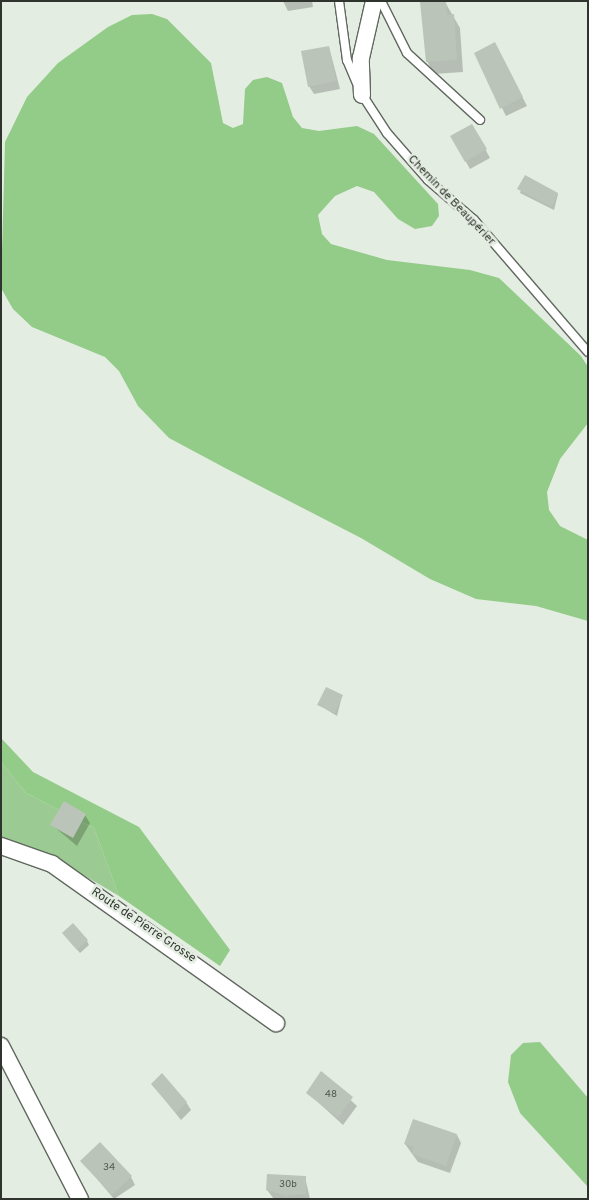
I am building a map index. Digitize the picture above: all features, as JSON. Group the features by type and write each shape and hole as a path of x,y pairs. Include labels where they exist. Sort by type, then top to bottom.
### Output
{"street":[{"path":"362,95 361,58 374,1"},
{"name":"Route de Pierre Grosse","path":"1,846 60,870 276,1023"},
{"path":"1,1046 80,1199"}],"lane":[{"name":"Chemin de Beaupérier","path":"339,1 347,60 362,95 387,133 428,180 474,220 588,352"},
{"path":"381,1 407,53 480,120"}],"green space":[{"path":"152,14 167,19 211,63 223,123 233,128 243,124 245,89 253,80 267,77 282,83 293,117 302,128 319,131 357,126 374,134 438,204 439,216 432,226 415,229 398,219 374,192 357,186 335,196 318,215 322,234 331,244 387,260 470,270 499,278 581,356 588,367 588,423 560,459 547,492 549,510 560,526 588,540 588,621 536,606 476,599 430,579 361,538 169,438 138,406 119,371 105,357 32,327 13,309 1,288 5,142 27,97 58,63 108,27 132,15"},
{"path":"1,738 33,772 139,827 230,950 220,966 119,896 94,828 26,793 1,762"},
{"path":"1,762 26,793 94,828 119,896 48,854 1,841"},
{"path":"540,1042 588,1098 588,1187 520,1113 508,1082 511,1055 523,1043"}],"building":[{"path":"446,1 447,15 454,14 457,60 426,62 420,2"},
{"path":"495,42 523,97 500,109 474,53"},
{"path":"329,46 336,81 308,87 301,51"},
{"path":"472,124 487,149 465,162 450,136"},
{"path":"525,175 558,193 552,207 517,189"},
{"path":"326,687 343,695 335,713 317,705"},
{"path":"64,801 86,814 73,838 50,825"},
{"path":"73,923 88,940 77,950 62,933"},
{"path":"321,1071 353,1097 338,1118 306,1093"},
{"path":"162,1073 187,1102 176,1113 151,1084"},
{"path":"413,1119 457,1134 446,1166 412,1154 414,1147 404,1144"},
{"path":"100,1142 132,1176 112,1195 80,1161"},
{"path":"267,1174 306,1176 306,1194 285,1196 266,1190"}]}
